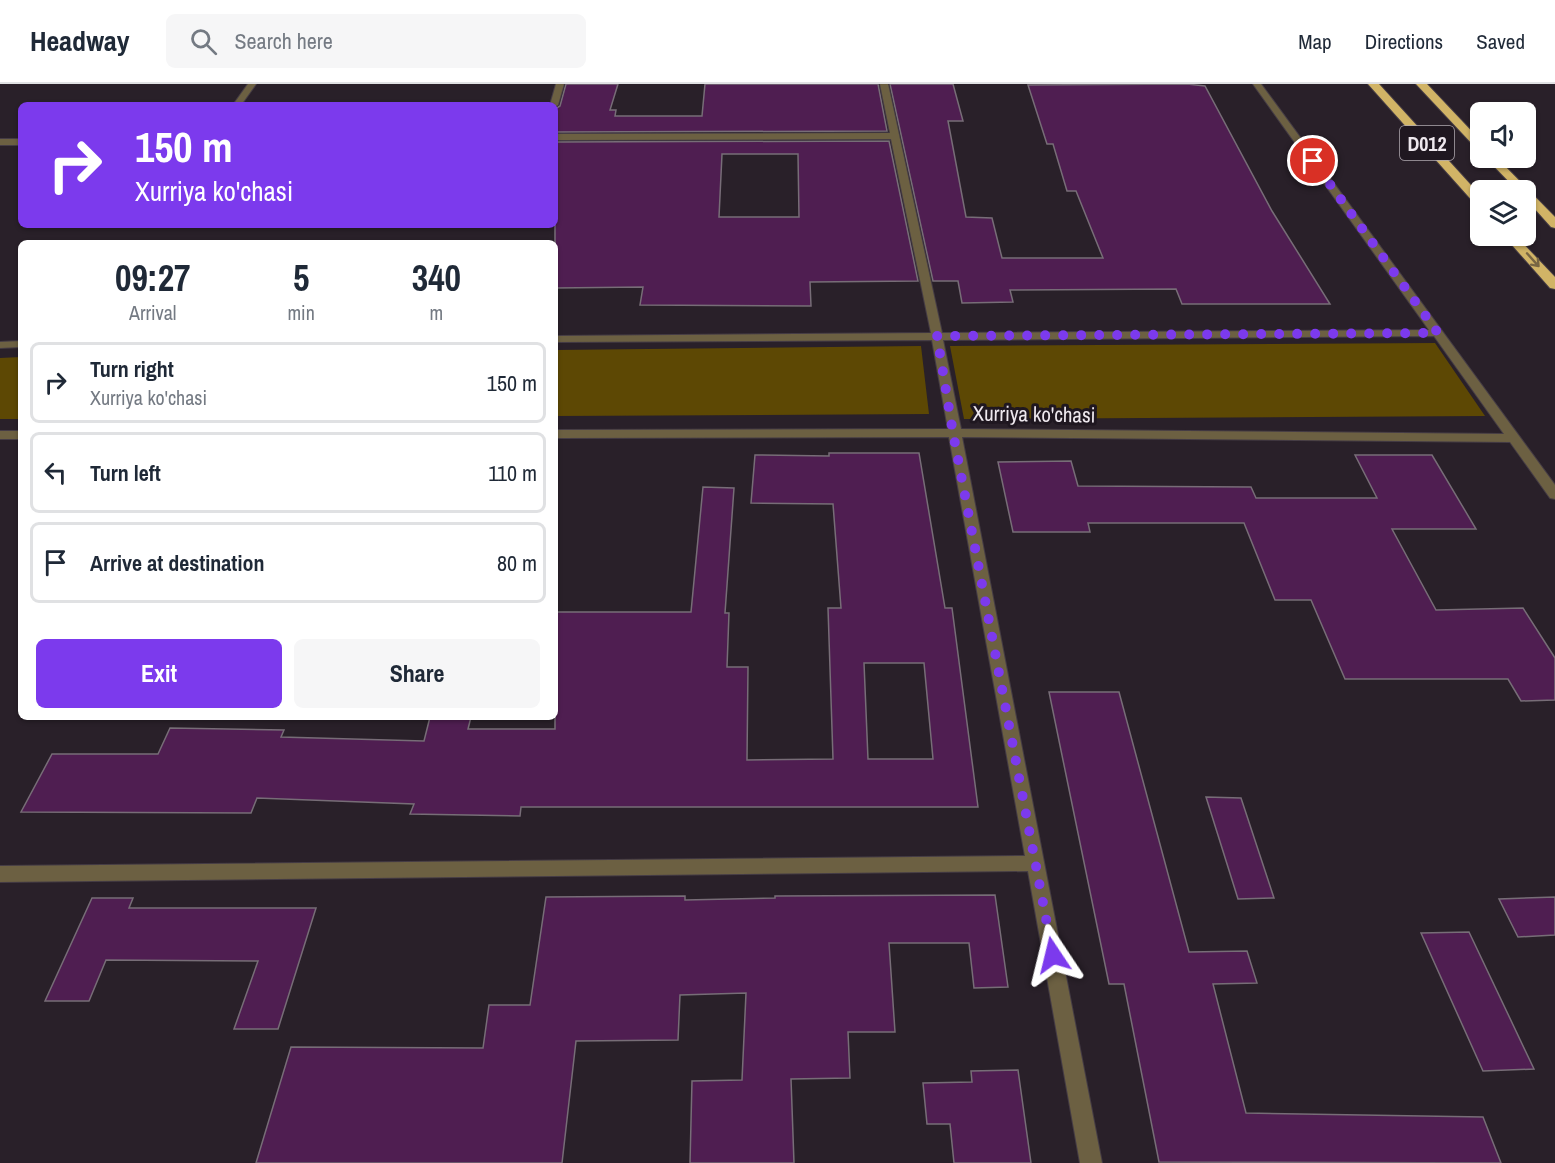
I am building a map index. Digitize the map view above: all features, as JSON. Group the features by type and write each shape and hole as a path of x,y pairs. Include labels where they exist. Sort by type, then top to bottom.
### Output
{"highway":[{"name":"D012","path":"1373,84 1470,191"},
{"name":"D012","path":"1421,84 1470,135"},
{"path":"1501,168 1512,180"},
{"path":"1536,204 1555,224"},
{"path":"1519,246 1555,285"}],"street":[{"path":"239,102 252,84"},
{"path":"555,102 560,84"},
{"path":"884,84 893,136 937,336 953,433 1037,863 1091,1163"},
{"path":"1257,84 1555,495"},
{"path":"558,137 893,136"},
{"path":"0,142 18,142"},
{"path":"558,339 1438,333"},
{"path":"0,345 18,344"},
{"name":"Xurriya ko'chasi","path":"558,434 953,433 1514,438"},
{"path":"0,435 18,435"},
{"path":"0,874 1037,863"}],"shaded area":[{"path":"1435,343 1485,416 964,419 950,346"},
{"path":"921,346 929,414 558,416 558,350"},
{"path":"18,357 18,419 0,419 0,358"}],"building":[{"path":"566,84 618,84 610,110 616,110 615,116 702,116 705,84 878,84 887,131 558,132 558,107"},
{"path":"890,84 953,84 963,121 948,121 966,217 992,218 1002,258 1103,258 1076,191 1067,191 1053,144 1047,144 1028,85 1187,84 1205,86 1272,211 1330,304 1182,304 1176,289 1010,290 1013,302 962,303 958,281 933,281"},
{"path":"889,141 918,281 810,282 811,306 640,305 643,287 558,288 558,240 555,240 555,228 558,228 558,142","holes":["722,154 798,154 799,217 719,217"]},
{"path":"829,453 919,453 945,608 952,608 978,807 521,807 520,816 410,814 414,804 257,798 251,813 21,812 52,754 158,754 170,728 284,730 281,737 424,741 429,720 470,720 468,729 555,729 555,720 558,720 558,612 691,612 703,487 734,488 725,613 729,613 727,667 748,667 747,760 833,759 828,608 841,608 833,504 751,503 755,455 829,456","holes":["864,663 924,663 933,759 868,759"]},
{"path":"1355,455 1432,455 1476,529 1392,529 1436,610 1523,608 1555,658 1555,700 1521,701 1508,679 1345,679 1311,600 1275,600 1244,523 1088,523 1090,532 1013,532 998,462 1071,461 1078,486 1251,487 1256,498 1377,498"},
{"path":"1049,692 1119,692 1189,952 1247,951 1257,983 1213,984 1246,1113 1483,1117 1501,1163 1159,1162 1124,984 1109,984"},
{"path":"1206,797 1241,798 1274,898 1238,899"},
{"path":"995,895 1008,987 974,988 969,943 889,943 895,1032 848,1032 850,1078 791,1079 794,1163 690,1163 692,1081 742,1080 746,993 680,995 678,1040 576,1041 562,1163 256,1163 291,1047 483,1048 489,1005 530,1005 546,897 685,896 685,900 775,898 775,896"},
{"path":"1555,897 1555,935 1518,937 1499,899"},
{"path":"92,898 133,898 129,908 316,908 278,1029 234,1029 258,961 106,960 89,1001 45,1001"},
{"path":"1469,932 1534,1069 1483,1071 1421,933"},
{"path":"1018,1070 1031,1163 954,1163 950,1124 927,1124 923,1083 972,1082 971,1071"}],"route":[{"path":"1053,955 953,433 937,336 1438,333 1313,161"}]}
